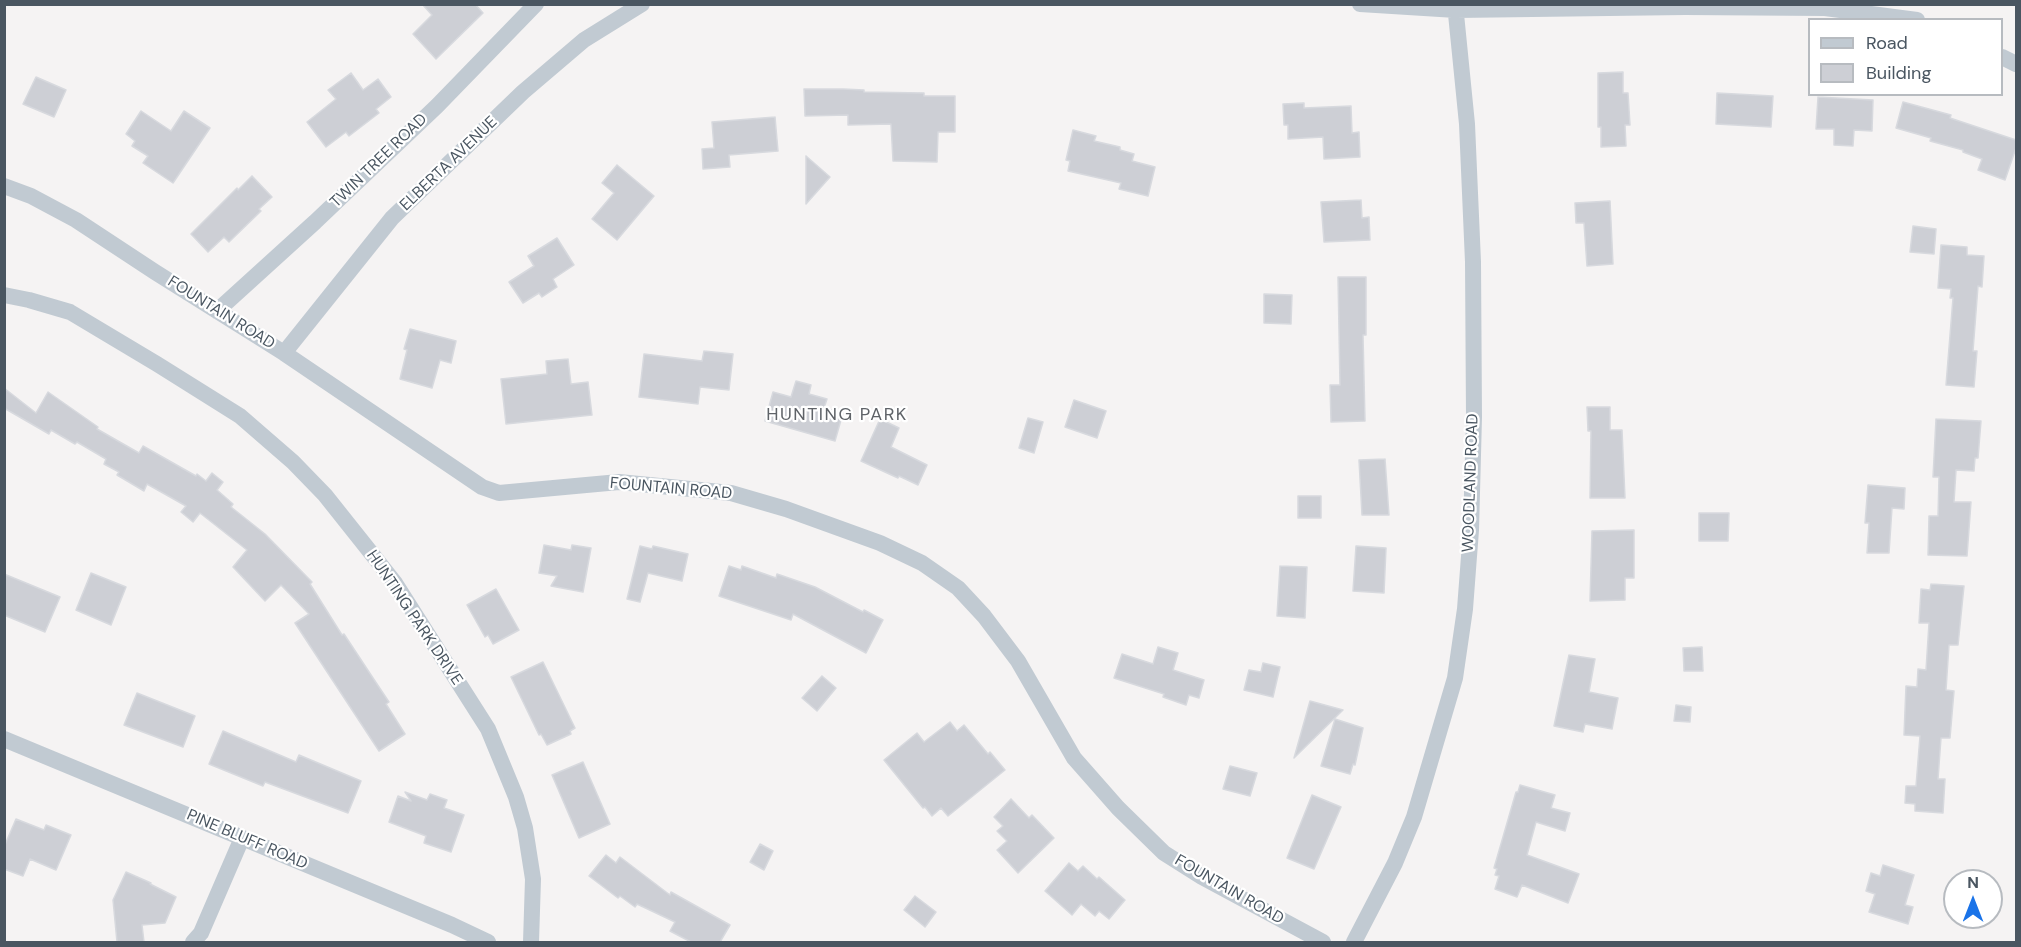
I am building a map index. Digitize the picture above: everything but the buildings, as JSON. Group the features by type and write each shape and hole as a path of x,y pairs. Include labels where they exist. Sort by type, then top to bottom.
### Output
{"street":[{"name":"TWIN TREE ROAD","path":"217,311 396,145 536,4"},
{"name":"ELBERTA AVENUE","path":"284,353 392,218 523,92 584,40 642,4"},
{"path":"1360,4 1456,7 1825,9 1900,18"},
{"name":"WOODLAND ROAD","path":"1354,942 1395,863 1414,817 1455,678 1465,609 1471,530 1474,417 1473,262 1467,124 1456,7"},
{"name":"FOUNTAIN ROAD","path":"4,186 31,196 76,220 284,353 482,487 499,493 619,482 731,493 786,509 880,543 922,563 958,588 984,616 1018,661 1074,758 1118,808 1164,853 1202,877 1323,942"},
{"name":"HUNTING PARK DRIVE","path":"4,295 70,312 193,387 240,417 293,462 325,495 394,583 488,729 516,797 525,828 533,879 531,942"},
{"name":"PINE BLUFF ROAD","path":"4,739 488,942"},
{"path":"193,942 201,933 242,838"}],"district":[{"name":"HUNTING PARK","path":"837,415"}]}
